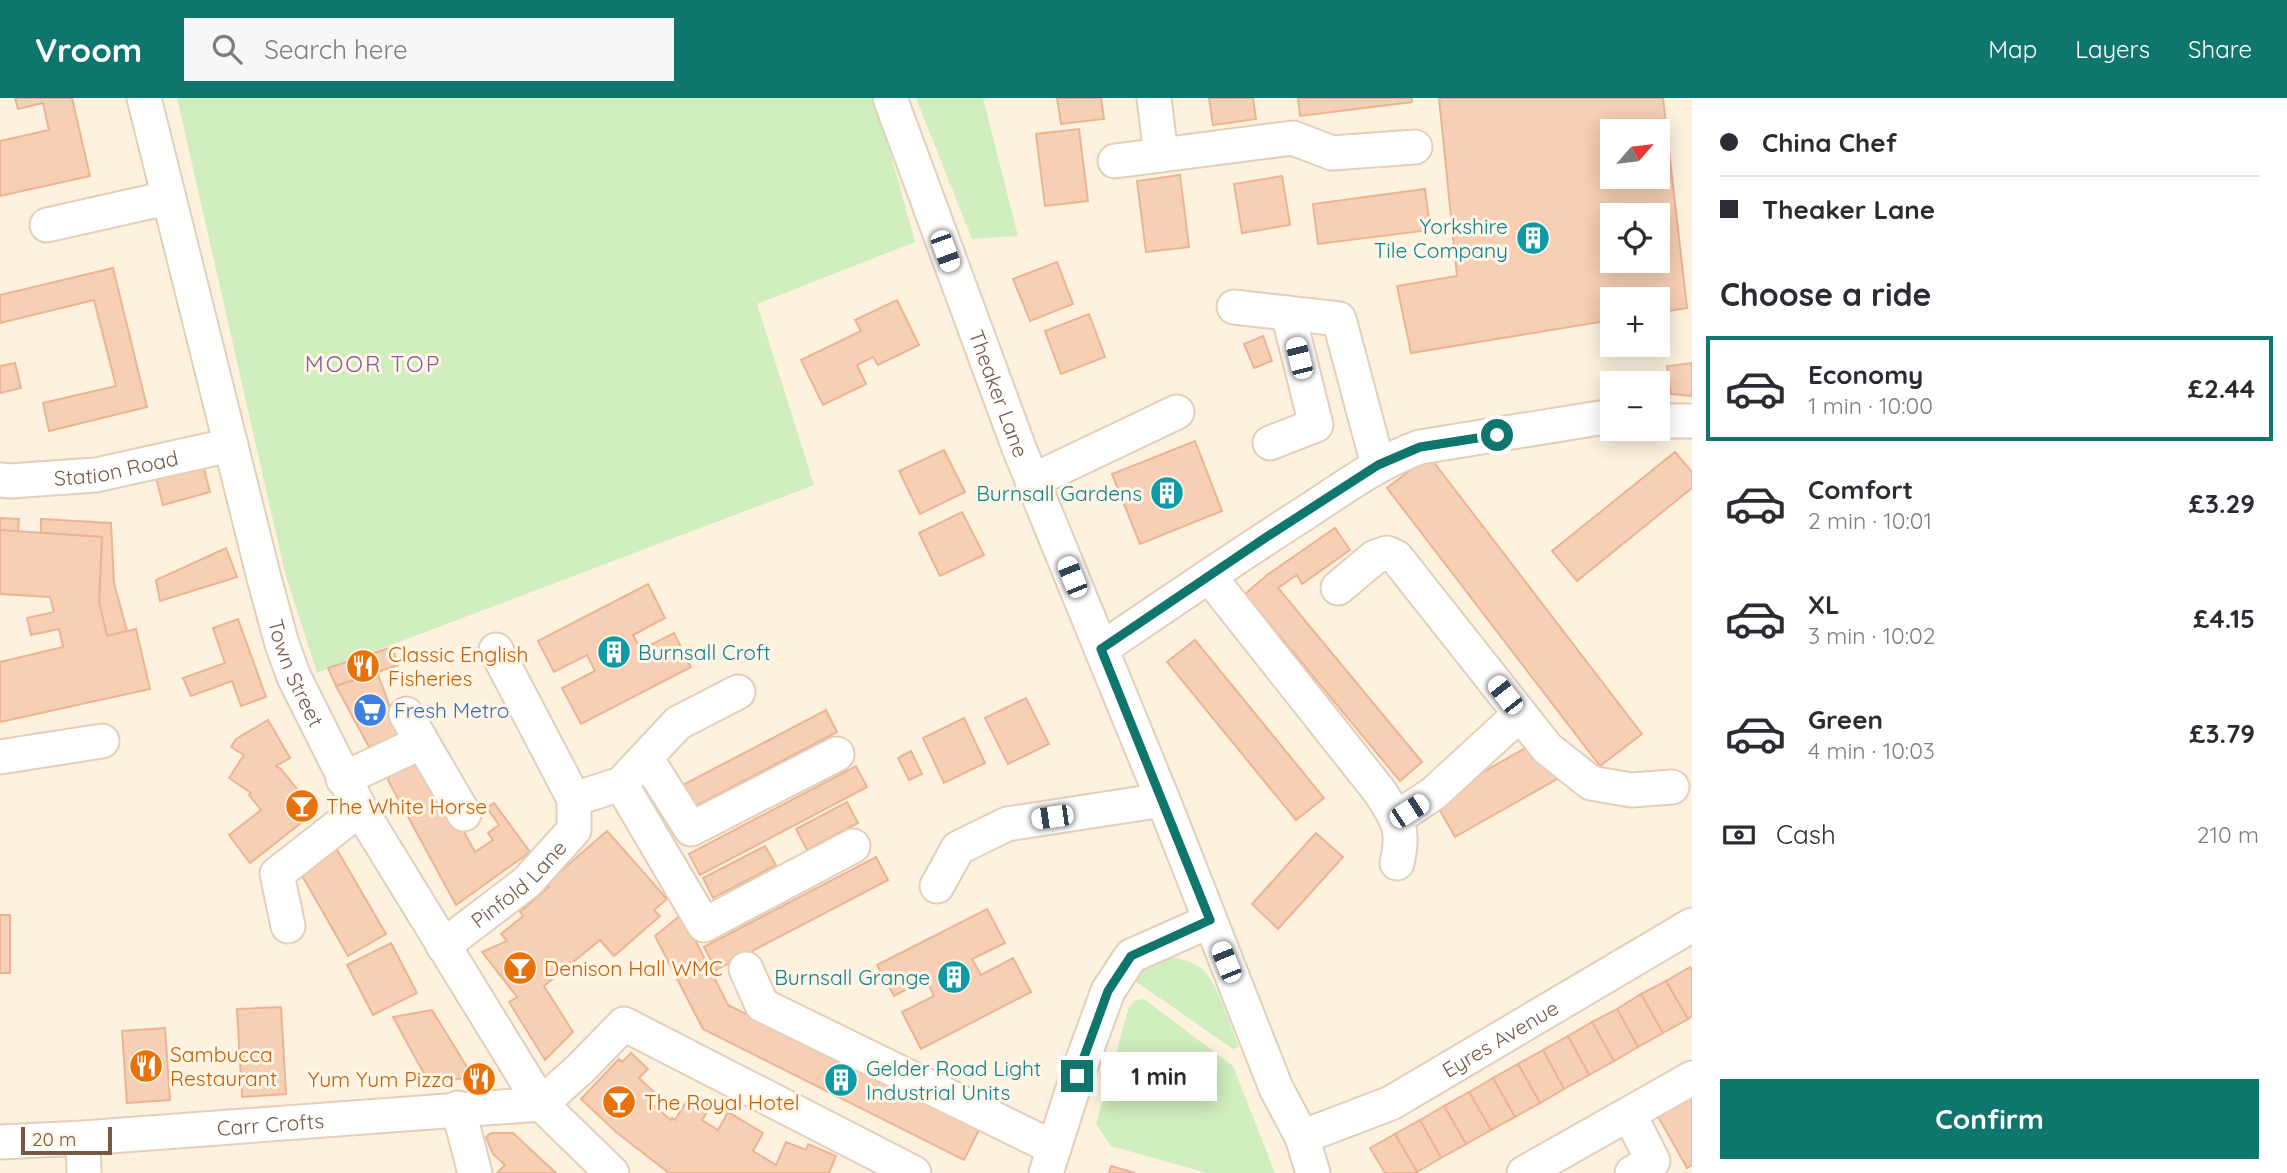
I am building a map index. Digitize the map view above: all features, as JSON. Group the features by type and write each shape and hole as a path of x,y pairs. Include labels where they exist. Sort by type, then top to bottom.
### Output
{"street":[{"name":"Town Street","path":"144,98 167,198 282,644 295,677 360,809 541,1104 612,1173"},
{"name":"Theaker Lane","path":"890,98 989,372 1163,800 1276,1088 1302,1137 1313,1173"},
{"path":"1154,98 1161,155"},
{"path":"1115,161 1293,138 1332,153 1415,147"},
{"path":"47,225 167,198"},
{"path":"1234,307 1339,319 1378,465"},
{"path":"1270,443 1316,425 1288,313"},
{"path":"1032,481 1177,412"},
{"path":"1101,649 1378,465 1420,447 1600,418"},
{"path":"1670,421 1692,421"},
{"name":"Station Road","path":"0,480 96,475 231,444"},
{"path":"1338,588 1375,557 1387,553 1396,557 1547,748 1591,783 1631,790 1672,787"},
{"path":"1209,576 1380,792 1397,818 1402,841 1397,863"},
{"path":"496,650 574,799 621,785 678,723 738,692"},
{"path":"406,713 464,814"},
{"path":"1397,818 1434,793 1520,714"},
{"path":"0,757 102,741"},
{"path":"343,779 422,743"},
{"path":"646,758 691,829 837,754"},
{"path":"621,785 704,925 853,846"},
{"name":"Pinfold Lane","path":"443,946 527,882 574,830 574,799"},
{"path":"937,886 958,848 1007,824 1163,800"},
{"path":"288,926 277,874 360,809"},
{"path":"746,969 762,1005 1050,1161 1108,991 1131,956 1210,920"},
{"name":"Eyres Avenue","path":"1302,1137 1391,1103 1692,925"},
{"path":"541,1104 624,1024 914,1173"},
{"path":"1541,1169 1692,1078"},
{"name":"Carr Crofts","path":"0,1142 541,1104"},
{"path":"458,1108 475,1173"},
{"path":"1629,1114 1653,1161 1632,1173"},
{"path":"83,1138 84,1173"}],"green space":[{"path":"177,98 875,98 915,242 757,304 814,485 317,673 285,573"},
{"path":"916,98 983,98 1018,236 972,239"},
{"path":"1172,957 1196,965 1208,976 1239,1047 1233,1049 1131,978 1150,964"},
{"path":"1144,999 1233,1066 1275,1173 1207,1173 1111,1146 1096,1124 1129,1007 1136,1000"}],"building":[{"path":"15,98 72,98 90,176 0,196 0,141 49,130 43,103 18,109"},
{"path":"1057,98 1101,98 1104,119 1061,124"},
{"path":"1209,98 1253,98 1256,119 1213,125"},
{"path":"1298,98 1412,98 1412,102 1300,116"},
{"name":"Yorkshire Tile Company","path":"1439,98 1663,98 1665,119 1600,119 1600,189 1670,189 1670,159 1687,308 1670,311 1670,287 1600,287 1600,322 1411,353 1397,286 1457,276"},
{"path":"1079,129 1088,201 1045,206 1036,134"},
{"path":"1180,175 1189,247 1146,252 1137,181"},
{"path":"1282,176 1290,225 1242,233 1234,184"},
{"path":"1425,189 1430,230 1318,244 1313,204"},
{"path":"1057,262 1073,304 1030,321 1013,279"},
{"path":"113,268 147,407 49,431 43,403 116,386 94,300 0,323 0,295"},
{"path":"897,300 919,345 878,365 873,357 857,365 866,384 823,405 801,360 861,331 855,320"},
{"path":"1089,314 1105,357 1061,374 1045,331"},
{"path":"1263,336 1272,361 1254,368 1244,344"},
{"path":"15,363 21,388 0,393 0,366"},
{"path":"1692,363 1692,396 1671,394 1670,371 1667,366"},
{"name":"Burnsall Gardens","path":"1195,441 1222,511 1140,544 1112,474"},
{"path":"944,450 965,492 920,514 899,471"},
{"path":"1675,452 1692,472 1692,488 1577,581 1552,551"},
{"path":"1429,456 1642,734 1600,766 1387,488"},
{"path":"202,461 210,492 163,505 155,474"},
{"path":"962,512 984,555 940,576 919,533"},
{"path":"0,518 19,519 18,532 0,530"},
{"path":"41,519 111,523 114,583 127,631 107,636 99,602 102,537 41,533"},
{"path":"1335,528 1350,550 1302,584 1297,575 1278,588 1422,762 1400,781 1245,594 1267,575"},
{"path":"0,530 102,537 99,602 107,636 136,629 150,689 0,722 0,662 63,647 59,629 31,635 27,618 54,612 50,597 0,594"},
{"path":"226,548 237,577 160,601 156,580"},
{"name":"Burnsall Croft","path":"648,584 665,618 633,635 641,650 674,633 691,667 581,724 562,688 595,671 587,655 554,672 538,641"},
{"path":"238,619 266,697 241,706 232,681 191,696 183,678 225,663 213,628"},
{"path":"1195,640 1324,798 1296,820 1167,662"},
{"name":"Classic English Fisheries","path":"392,647 398,665 336,686 328,668"},
{"name":"Fresh Metro","path":"377,672 400,734 369,747 336,686"},
{"path":"1026,698 1049,744 1008,764 985,718"},
{"path":"826,710 837,732 694,807 683,785"},
{"path":"964,718 985,763 944,783 923,738"},
{"path":"268,720 290,758 276,766 315,812 250,863 229,835 261,810 249,795 251,793 229,778 244,755 231,747 236,739"},
{"path":"1536,742 1557,779 1455,837 1434,800"},
{"path":"420,751 475,852 493,840 488,833 499,825 487,808 494,803 530,852 456,905 383,771"},
{"path":"911,751 922,774 909,780 898,758"},
{"path":"856,766 867,787 700,875 689,854"},
{"path":"847,802 858,823 807,850 796,829"},
{"path":"607,831 667,899 654,910 660,916 614,956 600,940 544,986 573,1032 545,1060 509,1002 517,997 482,952 507,941 501,934 523,916 520,912 549,887 546,884"},
{"path":"1316,833 1343,857 1278,929 1252,904"},
{"path":"333,843 386,934 348,956 296,865"},
{"path":"765,846 776,865 713,898 703,878"},
{"path":"876,857 888,880 716,970 704,947"},
{"name":"Burnsall Grange","path":"987,909 1005,943 972,959 981,975 1013,958 1031,992 921,1049 902,1012 934,996 926,979 894,996 877,965"},
{"name":"Gelder Road Light Industrial Units","path":"682,914 728,1005 979,1130 964,1160 703,1029 655,936"},
{"path":"0,915 10,915 10,973 0,973"},
{"path":"391,943 417,993 373,1015 347,965"},
{"path":"1690,967 1692,1016 1688,1019 1666,981"},
{"path":"1666,981 1688,1019 1663,1033 1641,994"},
{"path":"1641,994 1663,1033 1638,1047 1617,1009"},
{"path":"281,1007 286,1094 242,1097 237,1009"},
{"path":"1617,1009 1638,1047 1614,1061 1592,1022"},
{"path":"432,1010 473,1077 429,1083 393,1017"},
{"path":"1592,1022 1614,1061 1589,1075 1568,1036"},
{"name":"Sambucca Restaurant","path":"165,1028 170,1100 127,1103 122,1031"},
{"path":"1568,1036 1589,1075 1564,1089 1543,1050"},
{"path":"1543,1050 1564,1089 1540,1103 1518,1064"},
{"path":"631,1053 648,1069 639,1078 654,1092 647,1100 671,1120 675,1120 691,1094 711,1106 702,1120 718,1130 728,1112 763,1133 753,1151 776,1165 786,1142 806,1150 808,1144 836,1156 829,1173 669,1173 616,1132 581,1099 619,1059 622,1062"},
{"path":"1518,1064 1540,1103 1515,1117 1493,1078"},
{"path":"1493,1078 1515,1117 1491,1130 1469,1092"},
{"path":"1692,1090 1692,1165 1687,1168 1655,1111"},
{"path":"1469,1092 1491,1130 1466,1144 1444,1106"},
{"path":"1444,1106 1466,1144 1441,1158 1420,1120"},
{"path":"1420,1120 1441,1158 1417,1172 1395,1134"},
{"path":"491,1133 513,1133 556,1173 497,1173 505,1165 493,1154 486,1137"},
{"path":"1395,1134 1417,1172 1385,1173 1370,1148"},
{"path":"1111,1166 1135,1173 1109,1173"}],"place":[{"name":"Yorkshire Tile Company","path":"1533,238"},
{"name":"Burnsall Gardens","path":"1167,493"},
{"name":"Burnsall Croft","path":"614,652"},
{"name":"Classic English Fisheries","path":"363,666"},
{"name":"Fresh Metro","path":"370,710"},
{"name":"The White Horse","path":"302,806"},
{"name":"Denison Hall WMC","path":"520,968"},
{"name":"Burnsall Grange","path":"954,977"},
{"name":"Sambucca Restaurant","path":"146,1066"},
{"name":"Yum Yum Pizza","path":"479,1079"},
{"name":"Gelder Road Light Industrial Units","path":"841,1080"},
{"name":"The Royal Hotel","path":"619,1102"}],"district":[{"name":"MOOR TOP","path":"373,363"}],"route":[{"path":"1077,1076 1108,991 1131,956 1210,920 1101,649 1378,465 1420,447 1497,435"}]}
